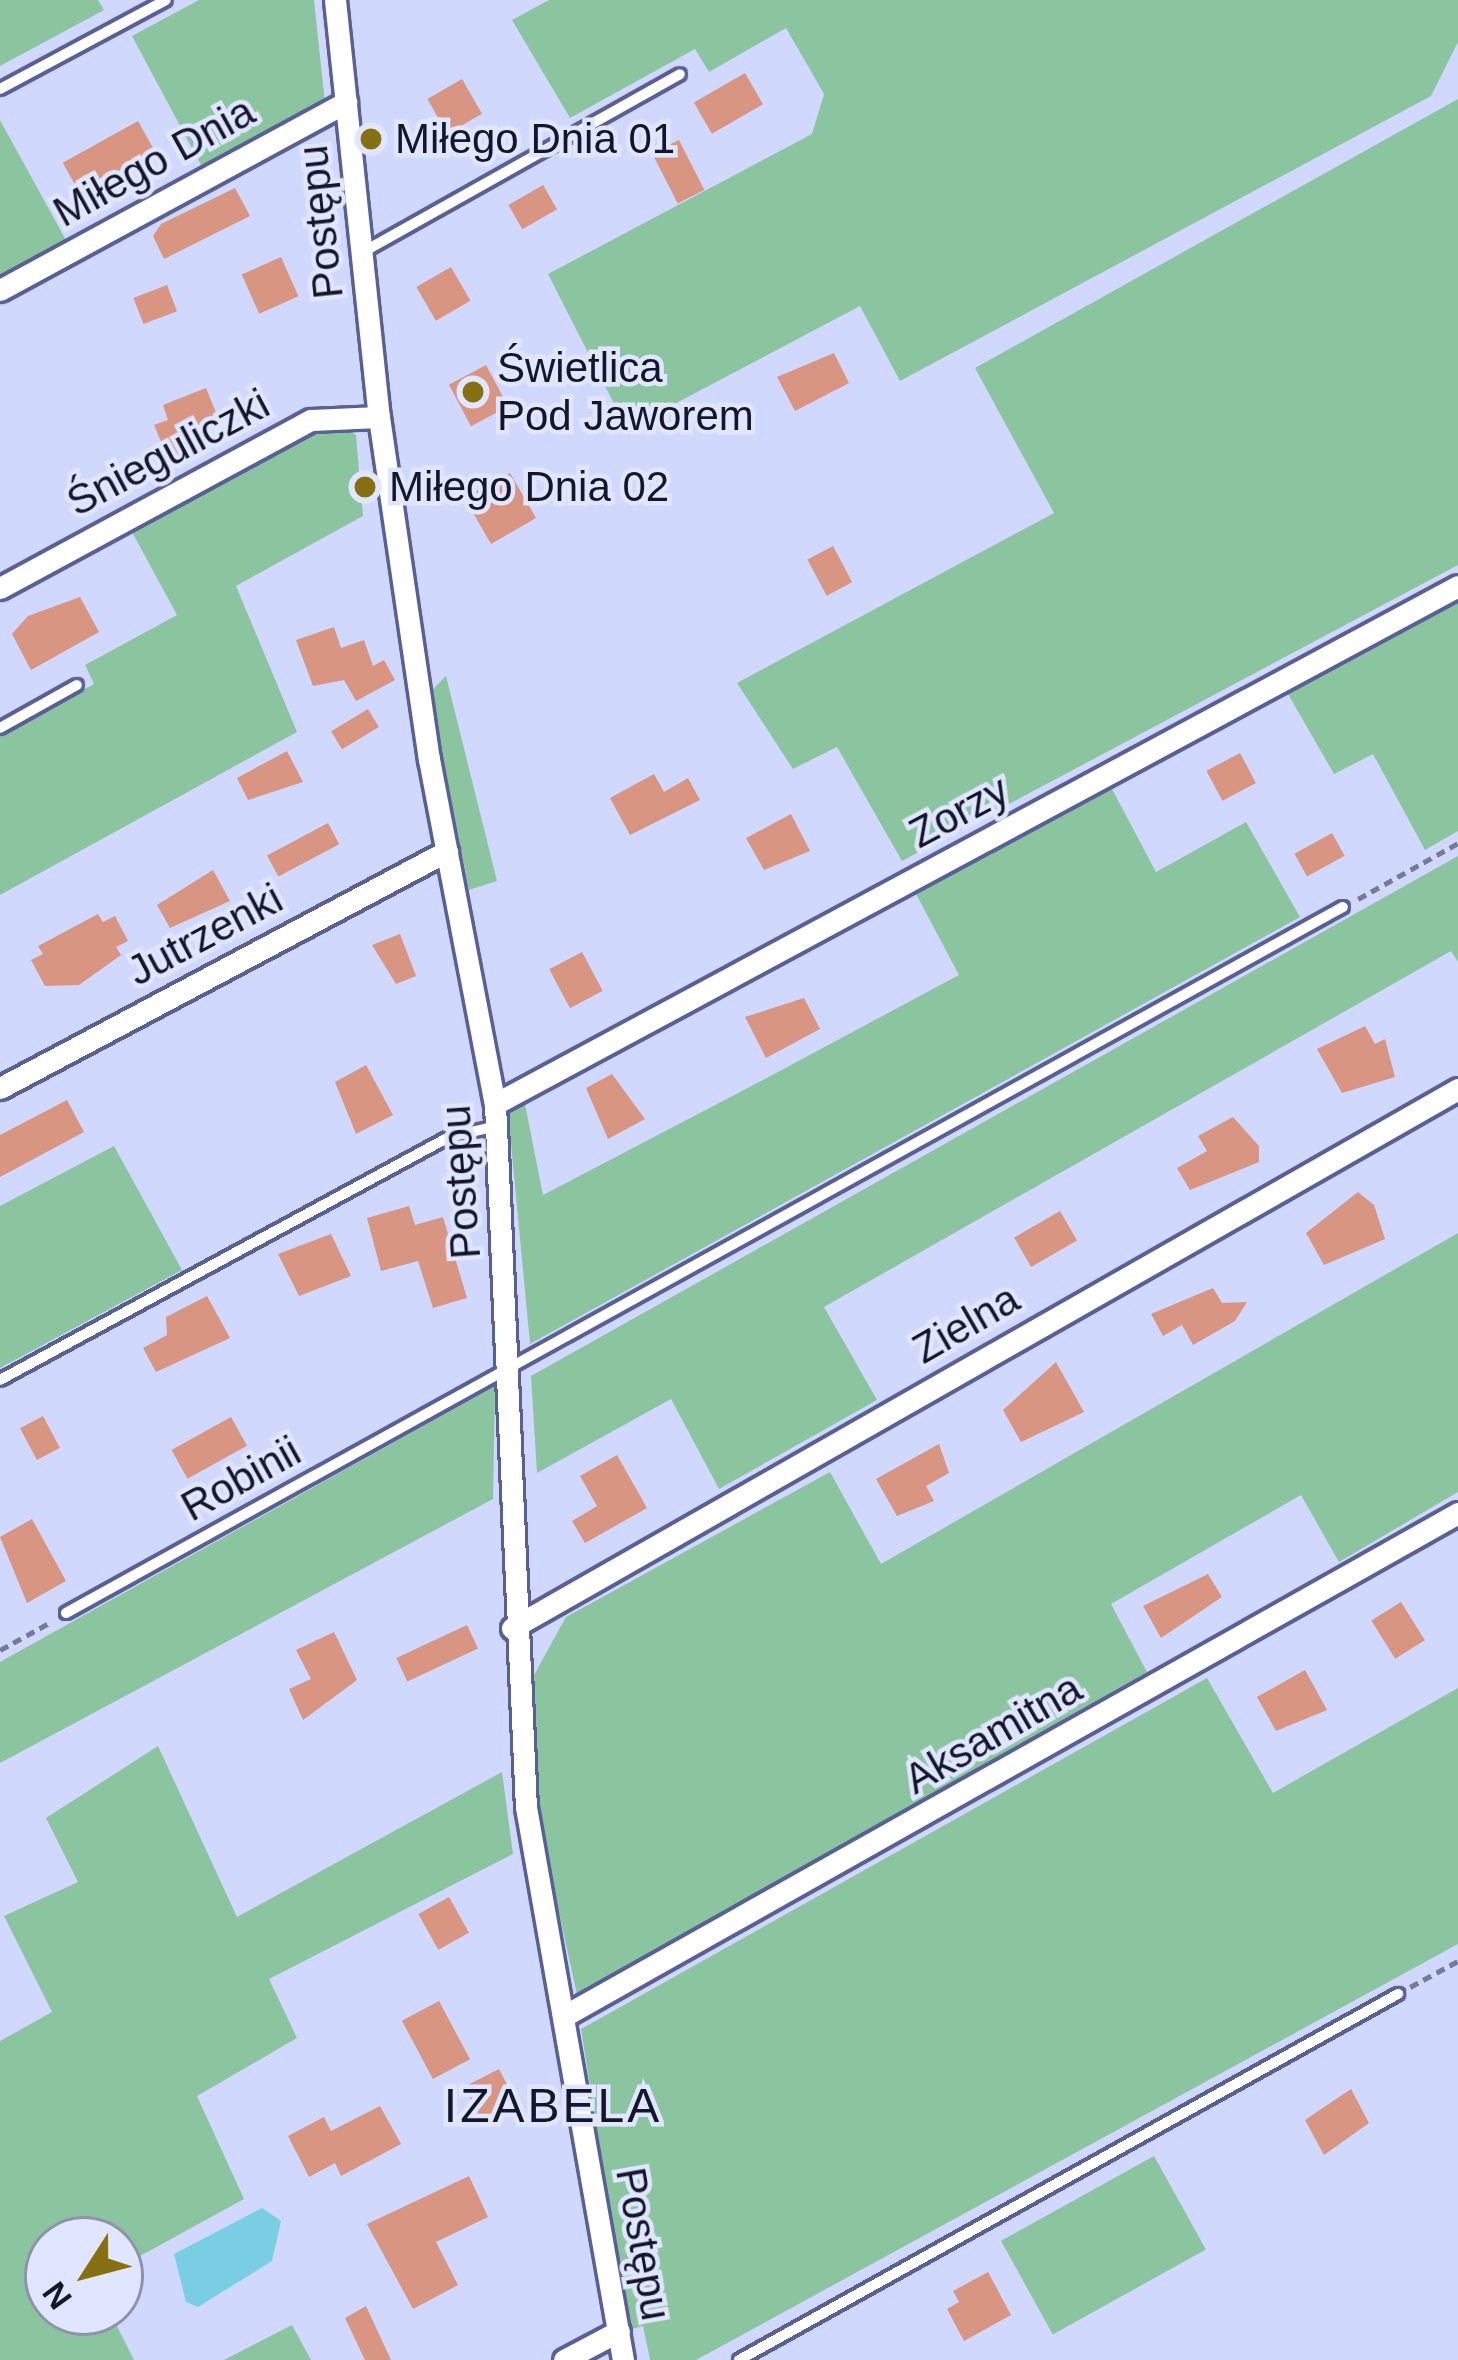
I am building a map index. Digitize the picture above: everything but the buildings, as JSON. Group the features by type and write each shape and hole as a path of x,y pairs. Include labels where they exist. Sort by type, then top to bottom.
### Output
{"street":[{"name":"Postępu","path":"335,0 379,417 447,850 496,1115 514,1366 512,1628 526,1807 623,2360"},
{"name":"Miłego Dnia","path":"0,290 346,102"},
{"name":"Śnieguliczki","path":"0,588 311,420 379,417"},
{"name":"Zorzy","path":"496,1115 1458,586"},
{"name":"Jutrzenki","path":"0,1088 447,850"},
{"name":"Zielna","path":"512,1628 1458,1089"},
{"name":"Aksamitna","path":"564,2016 1458,1513"},
{"path":"564,2360 619,2331"}],"lane":[{"path":"0,89 166,0"},
{"path":"365,251 680,74"},
{"path":"0,728 77,685"},
{"name":"Robinii","path":"66,1613 1343,907"},
{"path":"0,1380 496,1115"},
{"path":"739,2360 1398,1994"}],"path":[{"path":"1343,907 1458,843"},
{"path":"0,1650 66,1613"},
{"path":"1398,1994 1458,1961"}],"shaded area":[{"path":"0,0 98,0 104,10 0,66"},
{"path":"199,0 314,0 325,103 202,167 132,36"},
{"path":"549,0 1458,0 1458,42 1431,96 900,381 860,306 627,429 548,274 812,134 824,94 786,28 709,72 695,49 570,118 512,20"},
{"path":"1458,99 1458,565 902,861 837,747 793,769 737,683 1054,513 975,368"},
{"path":"0,120 67,242 0,278"},
{"path":"333,424 356,435 363,516 236,586 297,732 0,895 0,735 94,684 85,665 177,615 132,532"},
{"path":"1458,603 1458,831 1425,850 1373,754 1334,774 1288,694"},
{"path":"446,676 497,881 469,890 430,692"},
{"path":"1112,789 1156,872 1246,822 1300,917 530,1344 508,1112 525,1104 543,1195 761,1081 959,975 916,894"},
{"path":"1458,856 1458,962 1451,951 824,1307 877,1400 719,1489 671,1399 537,1473 531,1376"},
{"path":"114,1146 182,1270 0,1368 0,1206"},
{"path":"1458,1233 1458,1492 1339,1562 1301,1495 1111,1604 1147,1672 577,1995 542,1834 528,1686 566,1617 830,1472 881,1564"},
{"path":"495,1386 493,1499 0,1763 0,1662"},
{"path":"1207,1678 1273,1793 1458,1688 1458,1944 696,2360 650,2360 643,2326 629,2330 581,2029"},
{"path":"158,1746 237,1917 502,1772 513,1854 269,1979 297,2038 197,2096 244,2199 144,2254 144,2216 24,2216 24,2336 122,2336 134,2360 0,2360 0,2041 52,2012 4,1916 78,1882 46,1818"},
{"path":"1154,2156 1206,2250 1053,2334 1001,2241"},
{"path":"262,2208 281,2221 272,2261 198,2307 186,2302 174,2254"},
{"path":"292,2325 311,2360 224,2360"}],"place":[{"name":"Miłego Dnia 01","path":"371,139"},
{"name":"Świetlica Pod Jaworem","path":"473,392"},
{"name":"Miłego Dnia 02","path":"365,487"}],"district":[{"name":"IZABELA","path":"553,2106"}]}
